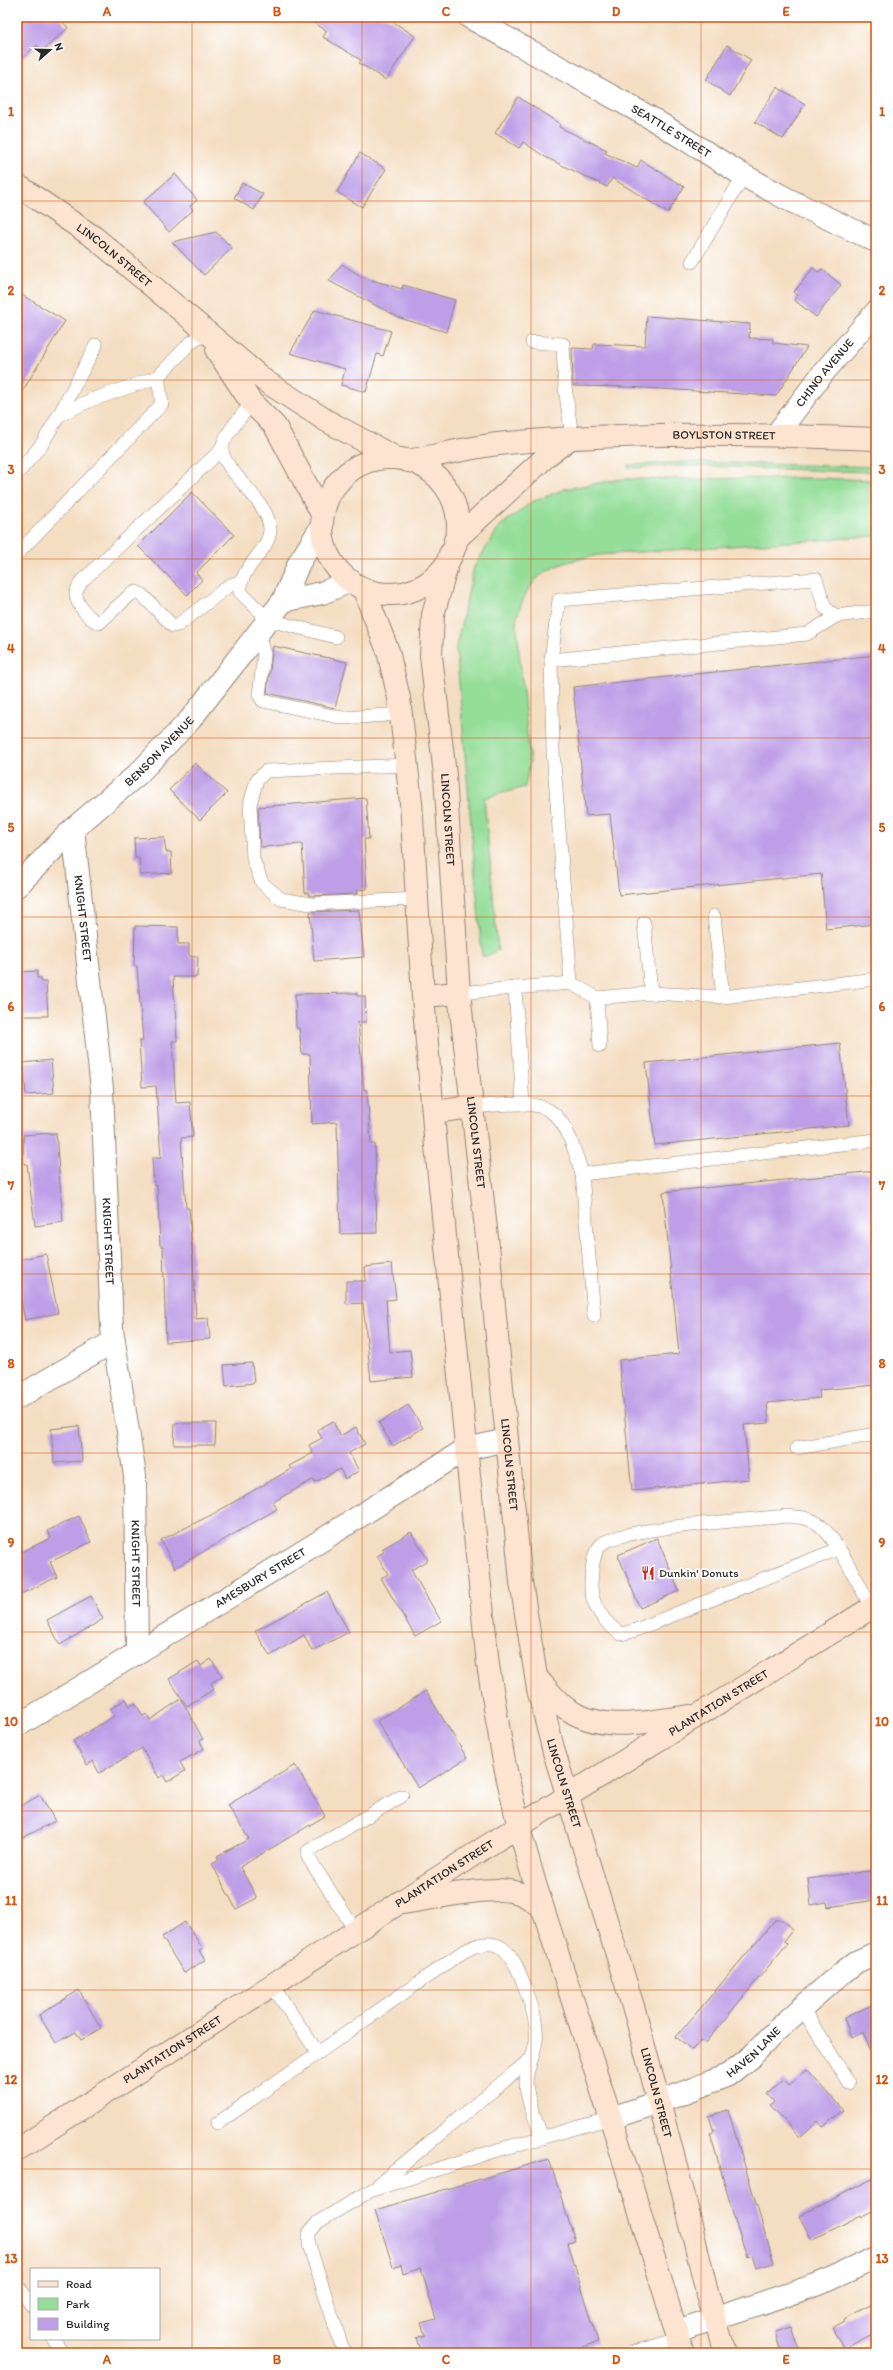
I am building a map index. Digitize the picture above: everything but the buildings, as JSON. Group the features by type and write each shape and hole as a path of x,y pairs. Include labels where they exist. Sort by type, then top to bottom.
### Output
{"main road":[{"name":"LINCOLN STREET","path":"17,185 95,238 264,381 327,421 400,458"},
{"name":"LINCOLN STREET","path":"206,333 252,403 275,426 321,521"},
{"name":"BOYLSTON STREET","path":"400,458 496,444 572,437 671,434 776,435 876,439"},
{"path":"453,547 549,454 572,437"},
{"path":"357,586 388,594 418,588 442,570 453,547 458,528 457,513 445,486 435,475 400,458 358,466 343,477 332,492 321,521 327,551 340,571 357,586 388,651 401,714 407,765 418,899 423,996 433,1112 466,1449 488,1665 504,1762 519,1828 543,1909 611,2118 680,2341"},
{"name":"LINCOLN STREET","path":"453,547 433,615 431,656 445,775 459,993 489,1255 521,1582 537,1678 554,1752 567,1797 588,1857 660,2102 714,2317 725,2353"},
{"path":"423,996 459,993"},
{"path":"433,1112 472,1108"},
{"name":"PLANTATION STREET","path":"17,2150 395,1904 874,1607"},
{"path":"537,1678 567,1708 587,1719 608,1724 698,1716"},
{"path":"395,1904 491,1890 515,1892 533,1900 543,1909"}],"street":[{"name":"SEATTLE STREET","path":"469,17 651,118 744,175 787,199 876,241"},
{"name":"CHINO AVENUE","path":"776,435 824,373 876,312"},
{"name":"BENSON AVENUE","path":"17,886 73,829 138,774 190,720 283,601 299,563 321,521"},
{"path":"283,601 357,586"},
{"name":"KNIGHT STREET","path":"73,829 102,1090 114,1341 135,1476 137,1654"},
{"path":"17,1398 114,1341"},
{"name":"AMESBURY STREET","path":"17,1726 137,1654 466,1449 507,1440"},
{"name":"HAVEN LANE","path":"611,2118 660,2102 728,2075 752,2056 802,2008 856,1962 876,1953"},
{"path":"680,2341 714,2317 819,2284 876,2258"}],"lane":[{"path":"692,262 744,175"},
{"path":"59,415 91,400 158,377 189,344 206,333"},
{"path":"532,342 563,344 565,387 572,437"},
{"path":"17,474 42,444 96,345"},
{"path":"17,554 162,404 158,377"},
{"path":"240,582 230,585 178,625 173,626 141,594 136,592 130,595 99,623 94,621 77,602 76,593 81,582 222,449 226,438 252,403"},
{"path":"222,449 227,461 266,513 270,530 265,542 240,582 240,592 264,626 264,655 259,695 263,701 343,718 401,714"},
{"path":"571,983 553,751 551,660 559,600 816,578 825,608 836,616"},
{"path":"551,660 807,634 836,616 876,611"},
{"path":"264,626 336,637"},
{"path":"407,765 266,771 257,780 250,804 253,859 262,883 281,899 312,904 418,899"},
{"path":"714,916 723,997"},
{"path":"644,923 651,993"},
{"path":"459,993 571,983 597,998 651,993 723,997 876,979"},
{"path":"515,988 523,1104"},
{"path":"597,998 600,1046"},
{"path":"472,1108 523,1104 542,1106 562,1120 573,1142 582,1174 594,1316"},
{"path":"582,1174 876,1140"},
{"path":"797,1448 876,1434"},
{"path":"838,1549 687,1608 633,1631 621,1634 609,1627 596,1608 591,1586 593,1560 601,1544 617,1536 643,1531 787,1516 805,1518 817,1523 831,1537 874,1607"},
{"path":"355,1930 308,1857 308,1851 402,1796"},
{"path":"218,2123 458,1955 474,1945 488,1943 501,1947 512,1957 518,1967 536,2022 536,2040 526,2083 542,2138"},
{"path":"271,1984 318,2053"},
{"path":"802,2008 849,2083"},
{"path":"344,2353 309,2245 309,2233 318,2222 372,2190 532,2058"},
{"path":"372,2190 611,2118"},
{"path":"17,2284 30,2304"},
{"path":"54,2340 62,2353"},
{"path":"630,2353 680,2341"}],"green space":[{"path":"689,462 876,467 876,472 690,466 628,468 628,465"},
{"path":"815,478 876,480 876,536 598,555 567,562 545,572 528,590 516,620 530,762 525,787 484,798 498,950 487,956 482,956 456,647 474,567 500,526 532,502 565,489 622,479"}],"place":[{"name":"Dunkin' Donuts","path":"648,1573"}]}
